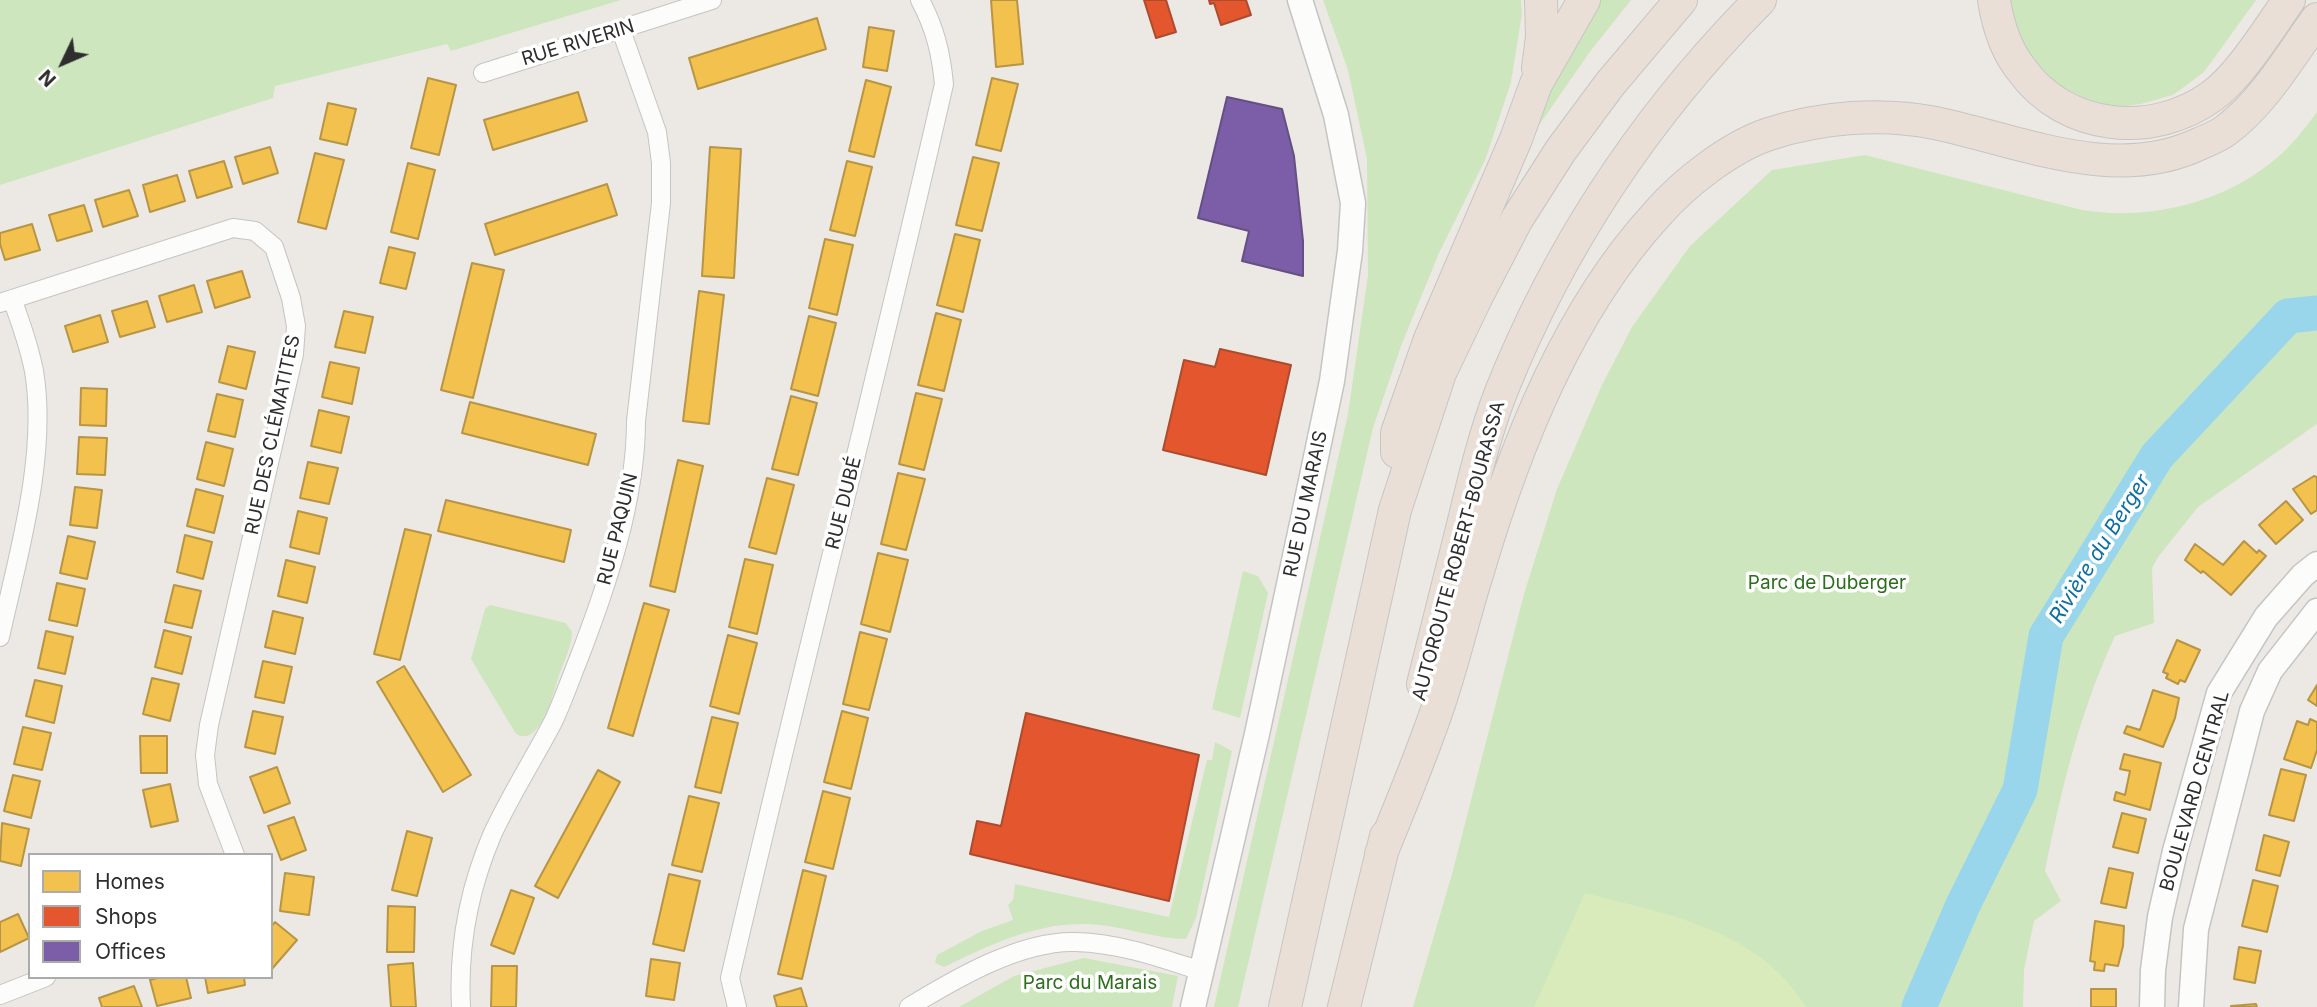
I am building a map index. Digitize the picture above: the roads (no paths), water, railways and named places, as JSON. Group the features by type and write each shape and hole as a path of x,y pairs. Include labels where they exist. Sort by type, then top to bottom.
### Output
{"highway":[{"path":"1536,84 1542,37 1541,0"},
{"path":"1395,510 1397,433 1410,394 1516,139 1536,84 1584,0"},
{"path":"1285,1007 1395,510 1440,373 1517,219 1561,150 1610,84 1681,0"},
{"name":"AUTOROUTE ROBERT-BOURASSA","path":"1344,1007 1475,474 1501,393 1539,309 1578,236 1617,172 1659,114 1719,42 1760,0"},
{"path":"1994,0 1998,23 2008,49 2034,85 2073,111 2097,120 2121,124 2178,116 2215,95 2228,82 2289,0"},
{"path":"2265,34 2281,0"},
{"path":"1381,854 1439,704 1501,496 1525,433 1557,363 1597,295 1656,214 1686,185 1732,153 1768,134 1830,120 1880,117 1932,122 2054,153 2105,161 2147,161 2185,151 2223,133 2260,100 2317,19"}],"street":[{"name":"RUE RIVERIN","path":"483,73 712,0"},
{"name":"RUE DUBÉ","path":"737,1007 730,978 790,717 893,312 944,85 941,50 931,19 920,0"},
{"name":"RUE DU MARAIS","path":"1193,1007 1257,734 1321,431 1342,318 1350,251 1353,203 1336,115 1300,0"},
{"name":"RUE PAQUIN","path":"461,1007 463,937 475,880 493,834 554,720 595,617 613,562 636,455 636,421 661,203 661,163 657,132 621,30"},
{"name":"RUE DES CLÉMATITES","path":"0,637 32,496 37,408 34,372 25,334 6,301 233,228 256,231 274,247 291,299 296,326 294,354 209,725 205,755 208,784 234,853"},
{"name":"BOULEVARD CENTRAL","path":"2152,1007 2153,970 2160,917 2175,851 2219,693 2266,617 2303,575 2317,564"},
{"name":"BOULEVARD CENTRAL","path":"2191,1007 2196,929 2252,711 2270,671 2317,611"},
{"path":"909,1007 1009,956 1046,944 1074,942 1106,945 1200,971"},
{"path":"0,995 41,979"}],"waterway":[{"name":"Rivière du Berger","path":"1919,1007 1963,905 2020,790 2046,636 2157,456 2288,316 2317,313"}],"park label":[{"name":"Parc de Duberger","path":"1827,583"},
{"name":"Parc du Marais","path":"1090,983"}]}
